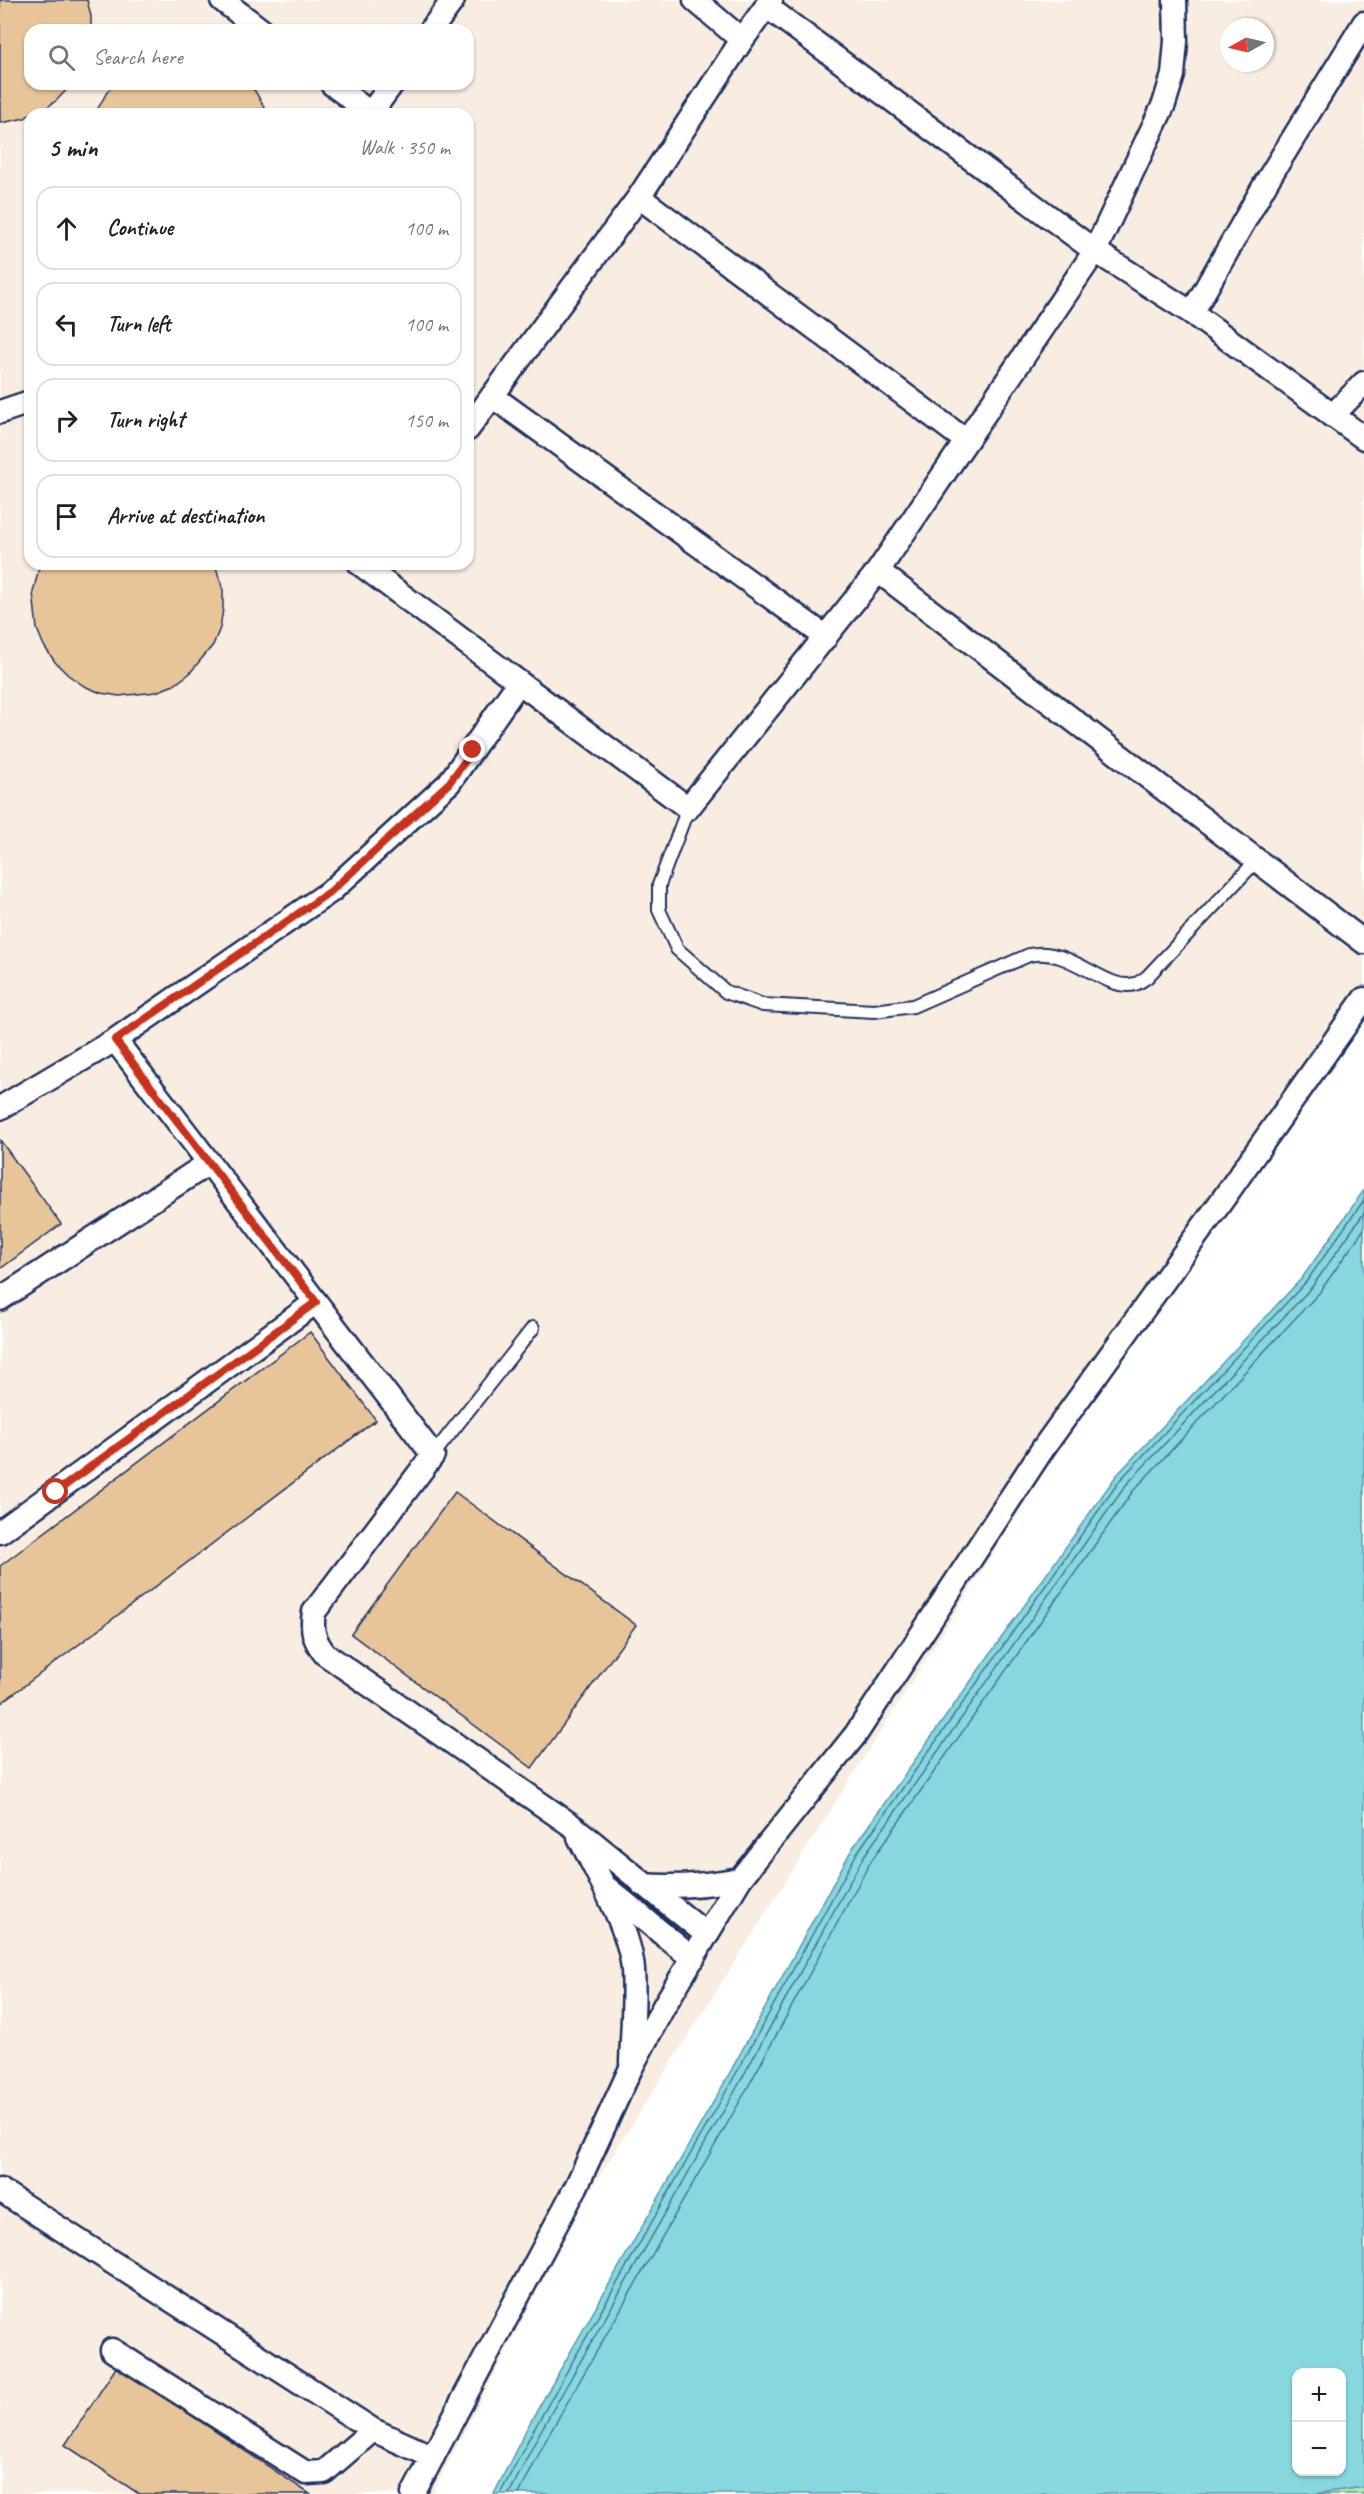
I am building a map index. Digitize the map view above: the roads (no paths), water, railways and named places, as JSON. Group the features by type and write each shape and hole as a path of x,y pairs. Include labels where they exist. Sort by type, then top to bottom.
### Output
{"street":[{"path":"222,0 253,24"},
{"path":"435,24 453,0"},
{"path":"695,0 742,40"},
{"path":"371,570 688,808 878,571 1095,251 1164,104 1173,75 1176,41 1175,0"},
{"path":"474,421 639,197 742,40 769,3 1095,251 1192,313 1364,438"},
{"path":"1192,313 1267,181 1364,23"},
{"path":"340,90 363,108"},
{"path":"374,108 387,90"},
{"path":"639,197 965,440"},
{"path":"1332,416 1364,383"},
{"path":"492,396 826,637"},
{"path":"0,412 24,404"},
{"path":"878,571 1364,942"},
{"path":"0,1108 115,1040 331,891 449,783 519,682"},
{"path":"413,2494 576,2187 631,2067 664,2006 740,1879 856,1734 1044,1447 1364,999"},
{"path":"115,1040 433,1455 314,1612 312,1626 315,1641 325,1654 574,1827 707,1935"},
{"path":"0,1299 210,1163"},
{"path":"0,1532 316,1302"},
{"path":"574,1827 603,1885 627,1941 633,1969 631,2067"},
{"path":"643,1885 701,1886 740,1879"},
{"path":"603,1885 693,1959"},
{"path":"0,2190 374,2430 433,2457"},
{"path":"112,2350 306,2473 324,2472 374,2430"}],"lane":[{"path":"688,808 658,885 659,910 677,949 726,992 763,1005 894,1010 913,1005 1029,955 1042,952 1054,954 1119,985 1135,985 1147,977 1256,861"},
{"path":"433,1455 533,1328"}],"water":[{"path":"1364,1190 1364,2487 1311,2494 494,2494 527,2428 723,2085 852,1849 1116,1476 1302,1278"}]}
